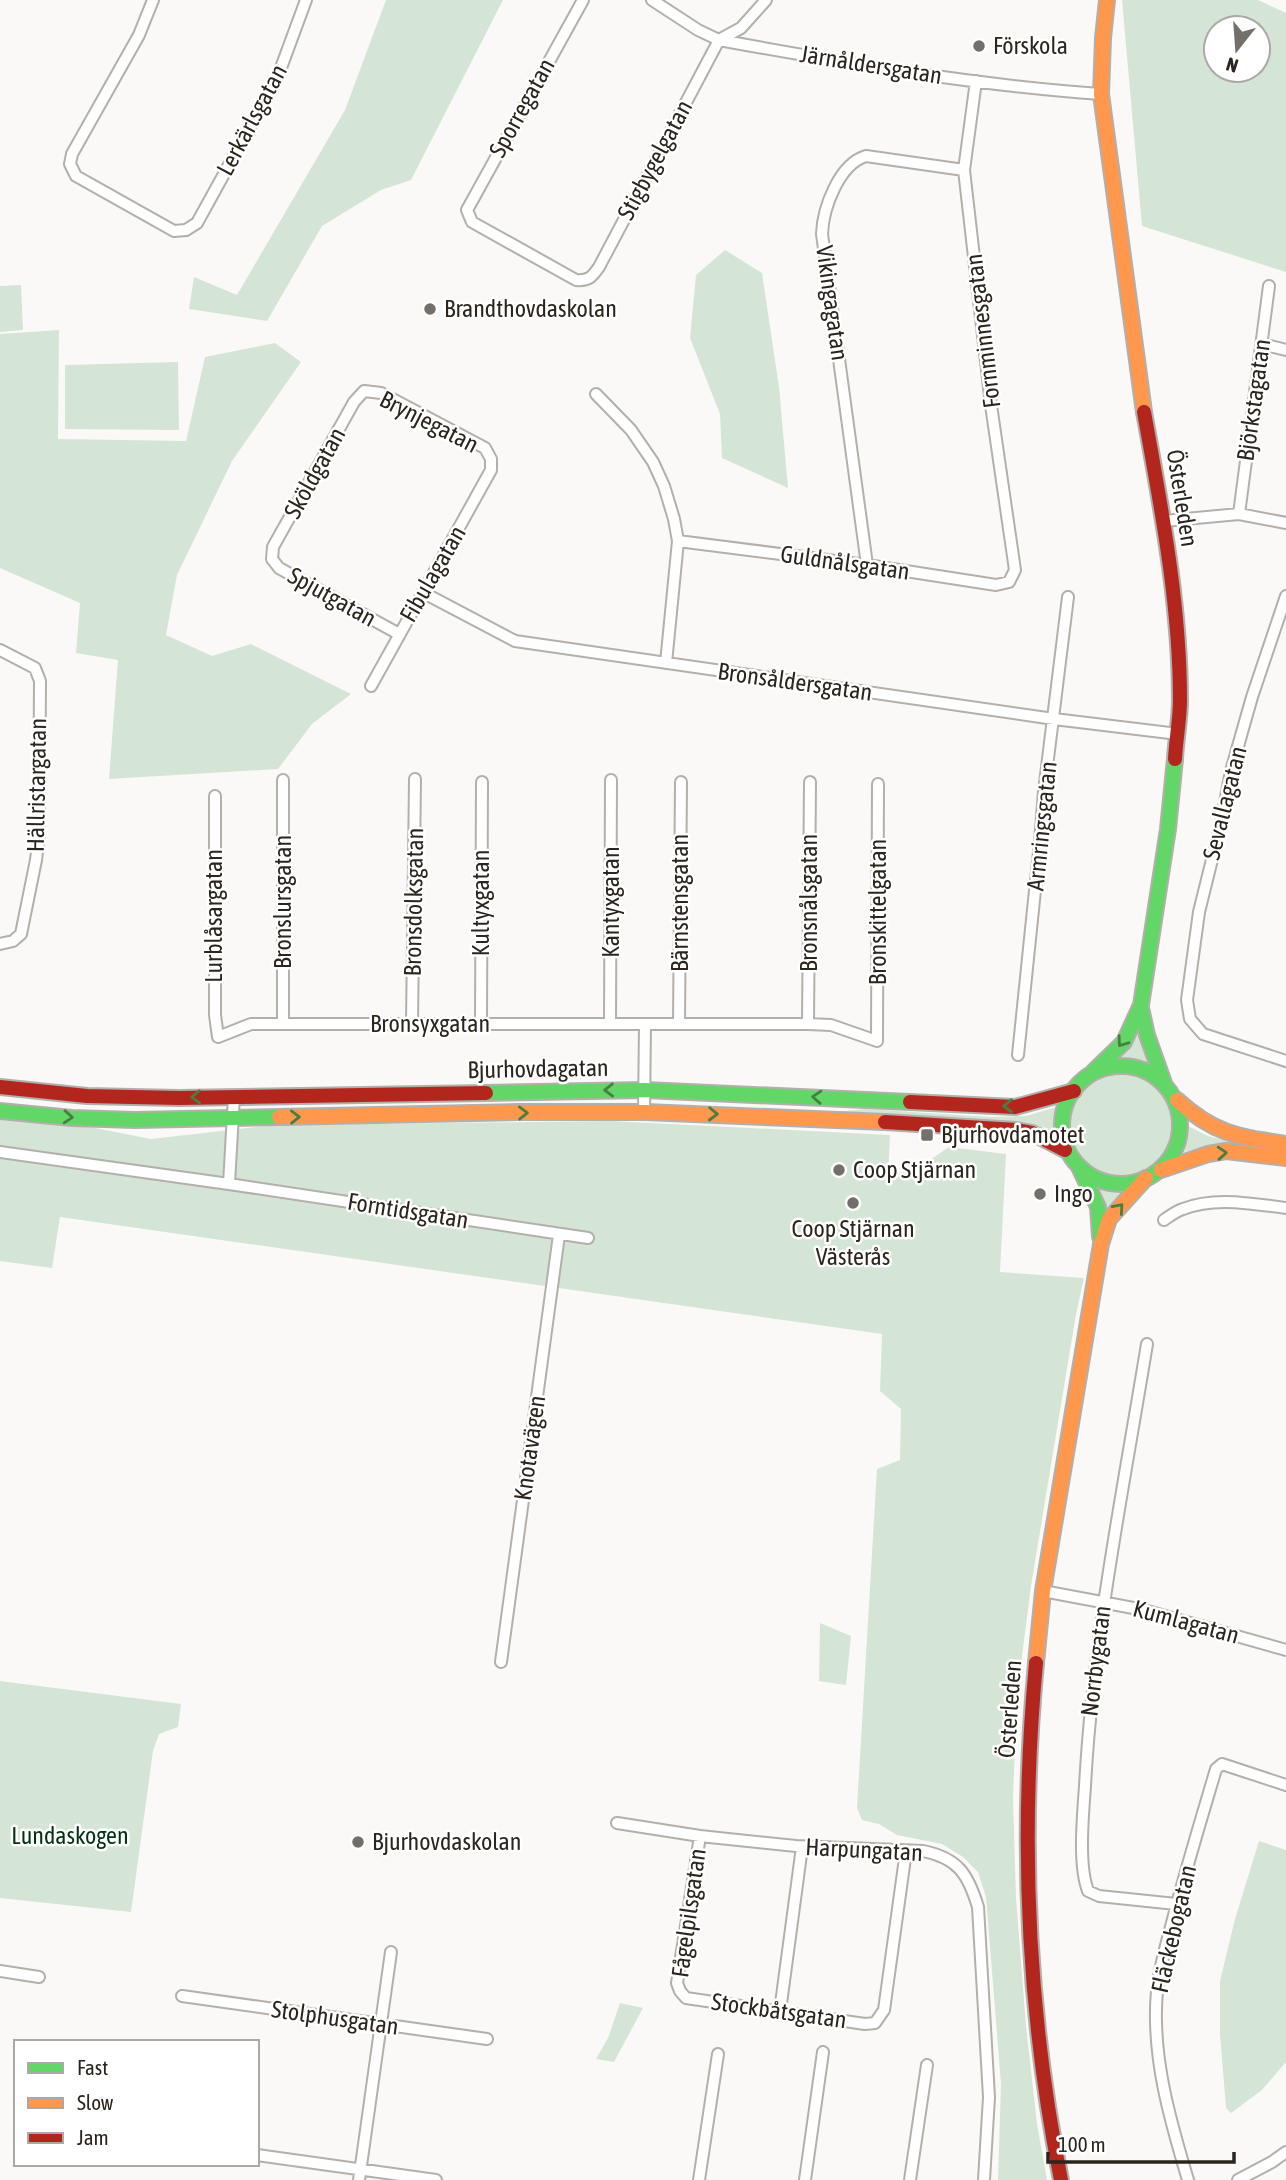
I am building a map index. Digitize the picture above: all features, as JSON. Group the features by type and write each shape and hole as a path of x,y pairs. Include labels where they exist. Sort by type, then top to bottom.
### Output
{"main road":[{"name":"Österleden","path":"1093,1072 1124,1042 1141,1005 1168,829 1180,701 1174,593 1139,385 1101,94 1107,0"},
{"name":"Österleden","path":"1141,1005 1147,1035 1164,1083"},
{"path":"1286,1144 1219,1131 1196,1118 1164,1083 1138,1070 1123,1067 1093,1072 1080,1083 1064,1107 1061,1123 1065,1150 1087,1173 1116,1184 1132,1183 1160,1170 1226,1151 1286,1158"},
{"name":"Bjurhovdagatan","path":"0,1087 114,1097 363,1096 645,1090 1015,1107 1074,1091"},
{"path":"773,1116 775,1094"},
{"path":"1160,1170 1173,1152 1181,1130 1180,1114 1174,1097"},
{"name":"Bjurhovdagatan","path":"0,1111 72,1118 232,1119 645,1112 773,1116 1016,1130 1032,1133 1065,1150"},
{"name":"Österleden","path":"1077,1163 1097,1207 1101,1244"},
{"name":"Österleden","path":"1061,2180 1049,2120 1029,1911 1027,1794 1031,1718 1043,1591 1101,1244 1109,1219 1146,1178"}],"street":[{"name":"Lerkärlsgatan","path":"153,0 139,35 72,154 70,164 76,176 174,231 184,231 197,223 278,76 306,0"},
{"name":"Sporregatan","path":"583,0 467,210 472,222 576,280 590,279"},
{"name":"Järnåldersgatan","path":"652,0 698,30 719,40 976,81 1101,94"},
{"path":"719,40 741,28 766,0"},
{"name":"Stigbygelgatan","path":"590,279 599,267 719,40"},
{"name":"Fornminnesgatan","path":"976,81 964,170 991,405 1015,570 1010,580"},
{"name":"Vikingagatan","path":"867,565 822,234 825,210 848,167 856,159 866,156 964,170"},
{"name":"Björkstagatan","path":"1239,514 1269,286"},
{"path":"1262,344 1286,350"},
{"name":"Brynjegatan","path":"363,393 381,393 485,448 491,460"},
{"name":"Sköldgatan","path":"272,555 273,547 354,402 363,393"},
{"path":"596,394 631,430 653,462 664,486 678,541 666,663"},
{"name":"Fibulagatan","path":"371,686 491,470 491,460"},
{"path":"1164,521 1239,514 1286,523"},
{"name":"Guldnålsgatan","path":"678,541 867,565 996,586 1010,580"},
{"name":"Spjutgatan","path":"272,555 279,568 399,634"},
{"name":"Bronsåldersgatan","path":"424,593 514,641 1054,719 1178,734"},
{"name":"Sevallagatan","path":"1286,596 1252,697 1231,771 1199,912 1187,1000 1190,1019 1203,1034 1286,1061"},
{"name":"Armringsgatan","path":"1018,1055 1044,791 1068,597"},
{"name":"Hällristargatan","path":"0,650 35,668 40,681 36,860 21,934 13,941 0,944"},
{"name":"Bronsdolksgatan","path":"412,1024 415,779"},
{"name":"Bronslursgatan","path":"283,780 284,1024"},
{"name":"Kantyxgatan","path":"610,1024 611,780"},
{"name":"Kultyxgatan","path":"481,1024 482,782"},
{"name":"Bärnstensgatan","path":"679,1024 681,782"},
{"name":"Bronsnålsgatan","path":"808,1024 810,782"},
{"name":"Bronskittelgatan","path":"877,1041 878,784"},
{"name":"Lurblåsargatan","path":"215,796 215,1015 218,1037"},
{"name":"Bronsyxgatan","path":"218,1037 251,1024 808,1024 831,1025 877,1041"},
{"path":"645,1024 645,1112"},
{"path":"229,1184 234,1096"},
{"name":"Forntidsgatan","path":"0,1152 588,1238"},
{"path":"1164,1220 1182,1209 1206,1203 1233,1202 1286,1208"},
{"name":"Knotavägen","path":"500,1662 559,1235"},
{"name":"Norrbygatan","path":"1147,1344 1104,1601 1088,1718 1083,1817 1084,1880 1088,1891 1099,1896 1177,1904"},
{"name":"Kumlagatan","path":"1043,1591 1104,1601 1210,1627 1286,1650"},
{"name":"Fläckebogatan","path":"1188,2180 1166,2097 1157,2038 1157,1992 1161,1966 1216,1769 1222,1764 1286,1785"},
{"name":"Harpungatan","path":"617,1823 700,1836 802,1847 923,1851 940,1854 957,1864 970,1881 978,1907 989,2098 984,2180"},
{"name":"Fågelpilsgatan","path":"679,1990 677,1983 681,1953 700,1836"},
{"path":"780,2011 802,1847"},
{"name":"Stockbåtsgatan","path":"679,1990 686,1998 865,2024 875,2023 884,2010 906,1851"},
{"path":"359,2175 391,1952"},
{"path":"0,1971 39,1977"},
{"name":"Stolphusgatan","path":"182,1996 487,2039"},
{"path":"805,2180 823,2052"},
{"path":"699,2180 718,2054"},
{"path":"911,2180 927,2065"},
{"path":"1238,2180 1286,2152"},
{"path":"259,2155 359,2175 436,2180"}],"green space":[{"path":"386,0 503,0 411,180 381,190 322,226 267,321 189,309 194,277 237,295 345,110"},
{"path":"1122,0 1258,0 1286,13 1286,272 1142,226"},
{"path":"725,250 762,273 779,387 788,488 722,458 720,414 690,338 696,275"},
{"path":"21,285 23,330 0,332 0,286"},
{"path":"59,330 58,439 186,441 205,357 275,343 301,362 232,461 177,575 166,635 212,656 251,644 351,694 312,724 278,769 109,779 118,660 76,653 80,603 0,568 0,334"},
{"path":"178,362 179,430 65,429 65,365"},
{"path":"1138,1034 1150,1066 1118,1060"},
{"path":"1121,1075 1140,1079 1157,1090 1168,1107 1172,1126 1168,1145 1157,1162 1140,1173 1121,1177 1102,1173 1085,1162 1074,1145 1070,1126 1074,1107 1085,1090 1102,1079"},
{"path":"1056,1107 1053,1134 1036,1128 826,1113 865,1109 991,1117 1026,1116"},
{"path":"0,1118 95,1128 151,1139 273,1125 611,1121 890,1135 888,1177 921,1166 949,1147 1006,1154 1000,1272 1084,1278 1031,1586 1017,1695 1013,1798 1016,1898 1026,2026 1037,2124 1047,2180 998,2180 1001,2084 986,1897 978,1872 963,1857 942,1844 897,1835 879,1824 862,1820 857,1808 877,1469 900,1460 901,1409 880,1391 882,1334 60,1217 52,1268 0,1261"},
{"path":"1188,1126 1208,1136 1240,1144 1207,1146 1184,1152"},
{"path":"1096,1186 1124,1192 1104,1212"},
{"path":"820,1623 851,1636 846,1685 819,1681"},
{"name":"Lundaskogen","path":"0,1681 181,1704 178,1727 159,1734 153,1751 131,1912 0,1898"},
{"path":"1259,1841 1286,1850 1286,2062 1262,2090 1231,2113 1226,2108 1220,2034 1220,1981 1235,1919"},
{"path":"620,2003 643,2008 614,2062 596,2059 608,2038"}],"traffic: fast":[{"path":"1093,1072 1124,1042 1141,1005 1168,829 1175,759"},
{"path":"1141,1008 1147,1035 1164,1083"},
{"path":"1121,1066 1132,1067 1154,1076 1170,1092 1179,1114 1180,1125 1179,1136 1170,1158 1154,1174 1132,1183 1121,1184 1110,1183 1088,1174 1072,1158 1063,1136 1062,1125 1063,1114 1072,1092 1088,1076 1110,1067 1121,1066"},
{"path":"486,1093 645,1090 910,1102"},
{"path":"0,1111 72,1118 135,1120 279,1117"},
{"path":"1079,1167 1098,1207 1100,1237"}],"traffic: slow":[{"path":"1107,0 1101,94 1144,412"},
{"path":"1177,1100 1203,1120 1227,1132 1286,1144"},
{"path":"279,1117 645,1112 885,1122"},
{"path":"1161,1170 1208,1154 1226,1151 1286,1158"},
{"path":"1036,1663 1043,1591 1101,1244 1109,1219 1146,1178"}],"traffic: jam":[{"path":"1144,412 1177,627 1180,700 1175,759"},
{"path":"0,1087 87,1096 179,1098 486,1093"},
{"path":"910,1102 1015,1107 1074,1091"},
{"path":"885,1122 1016,1130 1032,1133 1065,1150"},
{"path":"1036,1663 1028,1792 1030,1922 1041,2052 1061,2180"}],"place":[{"name":"Förskola","path":"979,46"},
{"name":"Brandthovdaskolan","path":"430,309"},
{"name":"Bjurhovdamotet","path":"927,1135"},
{"name":"Coop Stjärnan","path":"839,1170"},
{"name":"Ingo","path":"1040,1194"},
{"name":"Coop Stjärnan Västerås","path":"853,1203"},
{"name":"Bjurhovdaskolan","path":"358,1842"}]}
